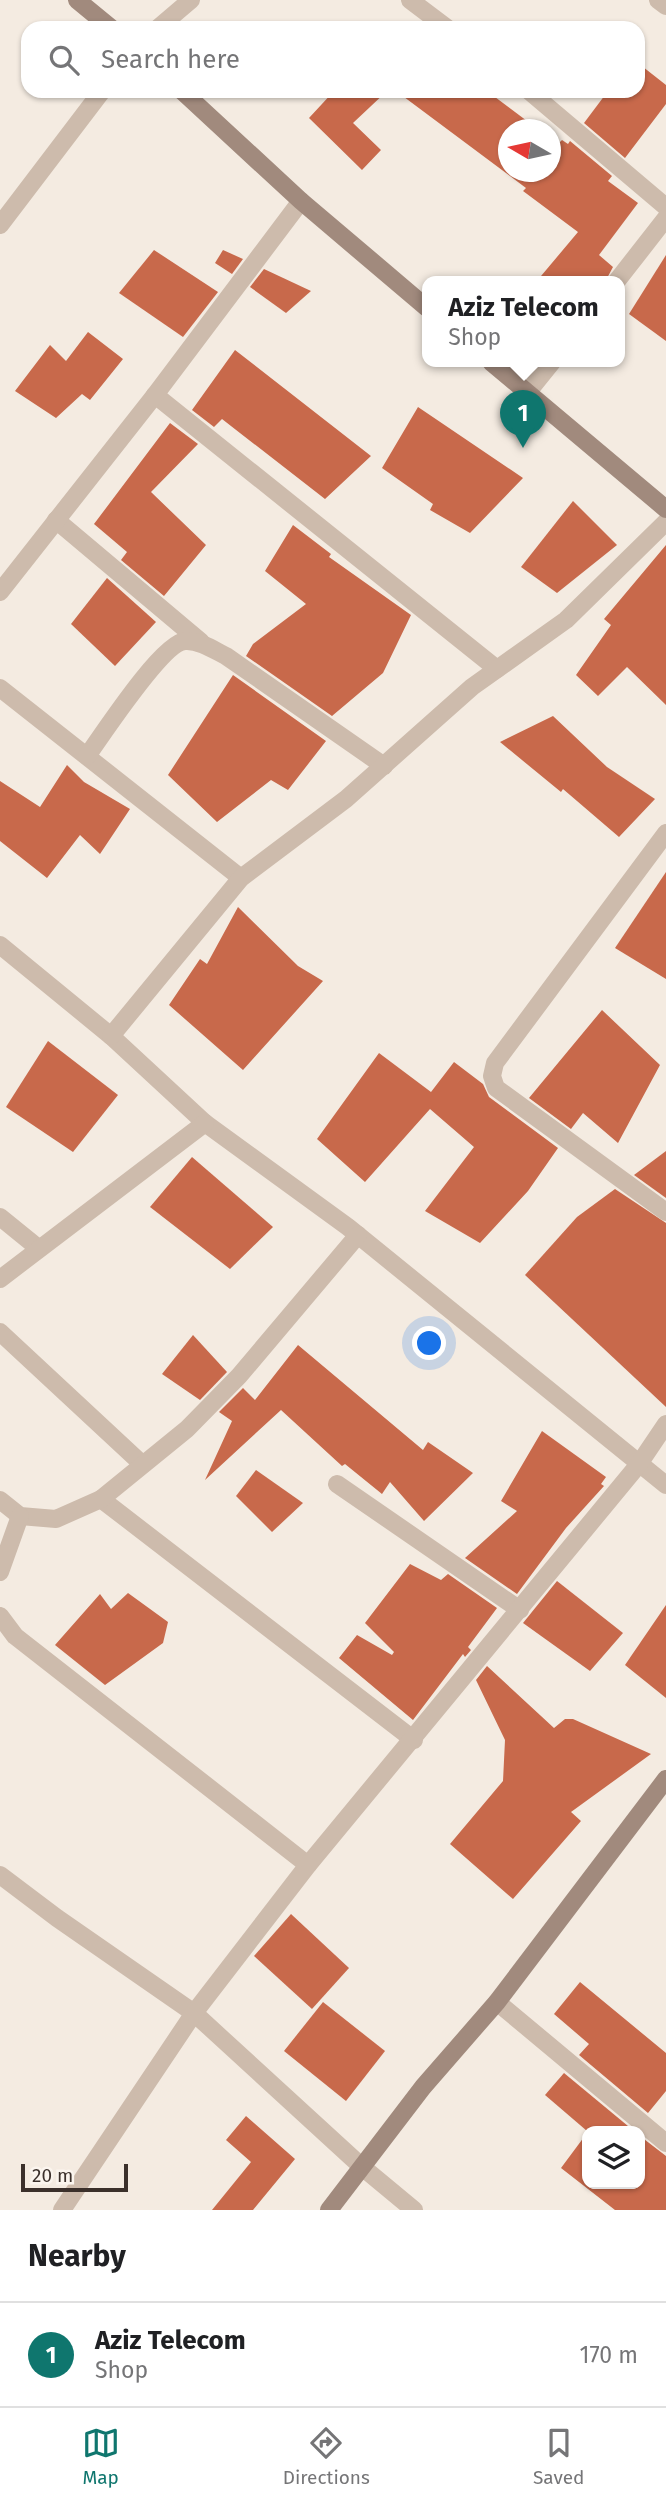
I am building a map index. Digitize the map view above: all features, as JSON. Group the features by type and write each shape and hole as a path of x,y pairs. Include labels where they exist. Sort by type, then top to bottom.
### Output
{"main road":[{"path":"77,0 102,21"},
{"path":"190,98 301,201 422,304"},
{"path":"497,367 666,509"},
{"path":"329,2210 423,2087 497,2002 666,1779"}],"street":[{"path":"166,21 191,0"},
{"path":"410,0 438,21"},
{"path":"658,0 666,6"},
{"path":"0,225 97,98"},
{"path":"537,98 666,207"},
{"path":"0,592 155,396 301,201"},
{"path":"621,276 666,218"},
{"path":"527,393 548,367"},
{"path":"155,396 497,669"},
{"path":"56,520 203,645"},
{"path":"111,1036 240,878 346,799 472,687 566,620 666,522"},
{"path":"87,756 164,652 184,641 203,645 226,656 384,766"},
{"path":"0,688 240,878"},
{"path":"666,833 495,1063 492,1076 496,1088 666,1212"},
{"path":"0,946 111,1036 205,1122 358,1235 666,1485"},
{"path":"0,1279 37,1247 205,1122"},
{"path":"0,1217 37,1247"},
{"path":"0,1500 20,1516 56,1520 101,1499 187,1429 239,1376 358,1235"},
{"path":"0,1332 142,1464"},
{"path":"62,2210 194,2012 308,1865 414,1740 639,1464 666,1424"},
{"path":"337,1485 520,1610"},
{"path":"101,1499 414,1740"},
{"path":"0,1572 20,1516"},
{"path":"0,1616 15,1636 308,1865"},
{"path":"0,1875 57,1918 194,2012 361,2166 414,2210"},
{"path":"497,2002 664,2135"}],"building":[{"path":"645,68 666,85 666,104 625,158 584,123 603,98 645,98"},
{"path":"328,98 380,98 353,123 381,150 362,170 309,118"},
{"path":"405,98 496,98 524,119 498,119 498,167"},
{"path":"562,140 568,144 570,141 612,176 608,181 638,203 599,255 613,267 608,276 541,276 578,232 523,191 526,188 518,182 561,182"},
{"path":"154,250 218,292 183,337 119,293"},
{"path":"223,250 243,259 232,274 215,263"},
{"path":"666,255 666,341 629,314"},
{"path":"264,269 311,291 286,313 250,287"},
{"path":"88,332 123,359 90,400 82,394 56,418 15,391 50,345 66,361"},
{"path":"235,350 371,456 325,499 222,419 214,427 192,410"},
{"path":"418,407 523,478 470,533 430,510 433,504 382,468"},
{"path":"170,423 198,444 151,492 206,545 164,596 121,560 127,552 94,524"},
{"path":"573,501 617,545 557,593 521,567"},
{"path":"293,525 331,554 329,557 411,615 383,673 332,716 246,656 253,644 306,604 265,571"},
{"path":"666,545 666,705 627,667 598,696 576,675 611,625 604,619"},
{"path":"107,578 156,622 115,666 71,624"},
{"path":"233,675 326,741 288,790 271,780 217,822 168,775"},
{"path":"553,716 607,767 655,799 619,837 563,789 561,792 500,742"},
{"path":"67,765 84,782 130,809 100,854 80,835 47,878 0,841 0,781 40,807"},
{"path":"666,872 666,979 615,948"},
{"path":"238,907 298,966 323,981 243,1070 169,1005 200,959 207,964"},
{"path":"602,1010 660,1065 618,1143 583,1113 571,1129 529,1098"},
{"path":"48,1041 118,1095 73,1152 6,1107"},
{"path":"379,1053 431,1092 454,1062 483,1084 489,1097 558,1148 528,1191 480,1243 425,1211 474,1147 430,1109 365,1182 317,1139"},
{"path":"666,1151 666,1198 634,1175"},
{"path":"192,1157 273,1227 230,1269 150,1207"},
{"path":"615,1189 666,1223 666,1407 525,1275 577,1217"},
{"path":"193,1335 227,1372 200,1400 162,1374"},
{"path":"298,1345 423,1450 428,1442 473,1473 424,1521 390,1482 382,1494 345,1464 342,1466 281,1410 205,1480 232,1421 219,1412 243,1388 255,1400"},
{"path":"542,1431 606,1477 601,1484 604,1486 566,1528 517,1594 465,1558 517,1511 501,1501"},
{"path":"256,1470 303,1503 272,1532 236,1496"},
{"path":"410,1564 441,1580 448,1574 497,1608 468,1647 471,1650 465,1657 463,1654 413,1720 339,1658 357,1635 392,1655 394,1652 365,1623"},
{"path":"557,1581 623,1633 590,1671 523,1623"},
{"path":"128,1593 168,1622 163,1643 105,1685 55,1645 100,1594 111,1609"},
{"path":"666,1605 666,1698 625,1665"},
{"path":"487,1666 554,1728 565,1719 573,1719 651,1754 571,1812 581,1821 513,1899 450,1844 503,1781 505,1740 476,1680"},
{"path":"291,1914 349,1968 312,2009 254,1956"},
{"path":"580,1982 666,2053 666,2091 648,2113 579,2055 589,2044 554,2014"},
{"path":"323,2002 385,2051 346,2101 284,2051"},
{"path":"564,2073 628,2126 582,2127 545,2095"},
{"path":"246,2116 295,2159 253,2210 212,2210 251,2162 226,2140"},
{"path":"582,2140 582,2184 561,2168"},
{"path":"645,2140 666,2156 666,2210 615,2210 588,2189 645,2189"}],"place":[{"name":"Aziz Telecom","path":"523,448"}]}
